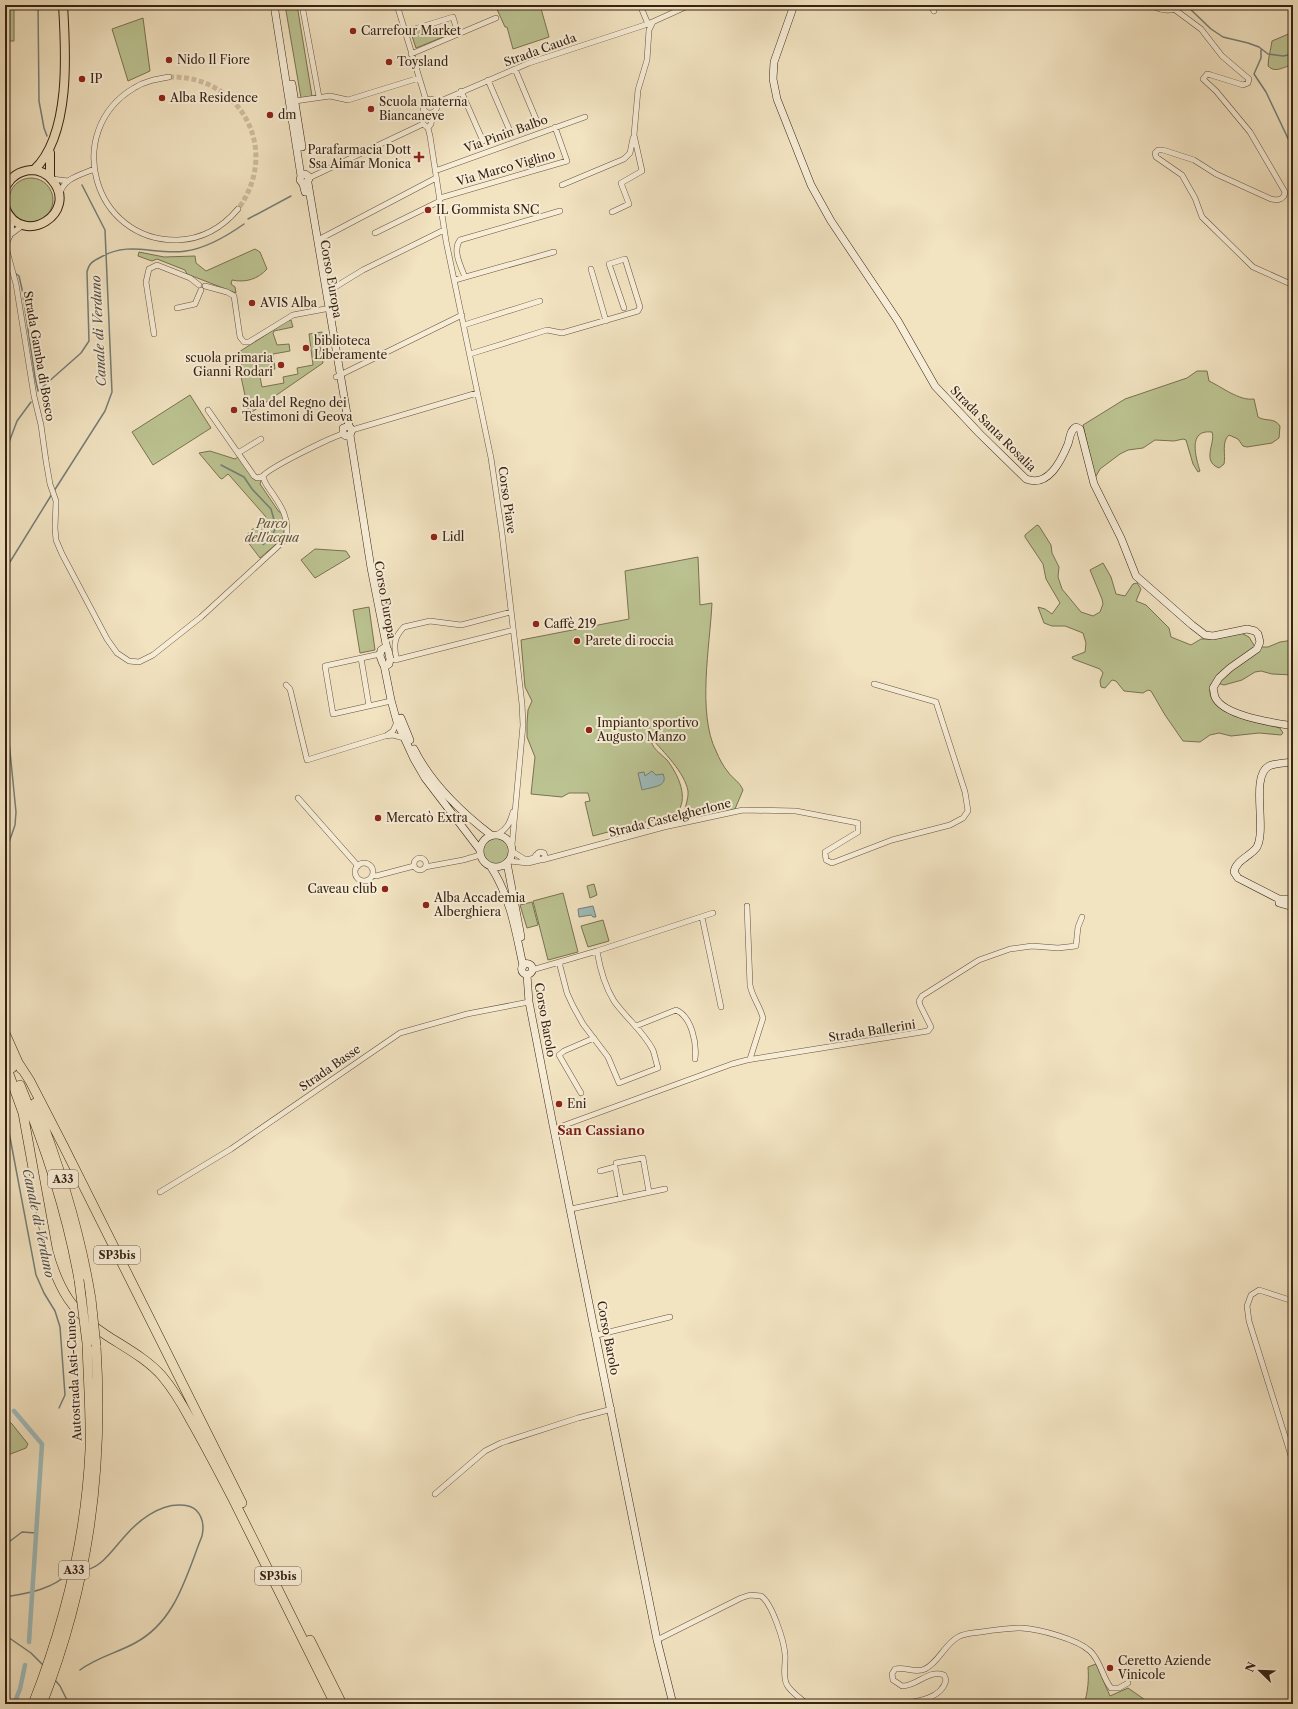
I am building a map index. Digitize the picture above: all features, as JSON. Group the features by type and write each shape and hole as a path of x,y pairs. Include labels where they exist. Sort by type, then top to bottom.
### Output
{"highway":[{"name":"SP3bis","path":"5,1034 19,1064 30,1081 63,1145 342,1704"},
{"name":"Autostrada Asti-Cuneo","path":"5,1053 38,1130 57,1185 65,1214 92,1344"},
{"name":"SP3bis","path":"5,1063 22,1113 48,1251 54,1273 62,1291 73,1306 91,1323 138,1355 161,1375 179,1400 207,1450 335,1704"},
{"name":"Autostrada Asti-Cuneo","path":"19,1064 46,1131 66,1187 81,1244 91,1299 94,1433 90,1527 80,1585 63,1645 42,1704"},
{"name":"Autostrada Asti-Cuneo","path":"33,1704 57,1638 74,1569 85,1506 94,1433"}],"main road":[{"path":"5,208 12,219 23,225 36,226 48,221 56,211 59,199 57,187 51,178 49,159 59,121 65,69 64,5"},
{"path":"64,19 67,5"},
{"name":"Corso Europa","path":"274,5 327,292 338,376"},
{"name":"Corso Europa","path":"279,5 295,101 325,309 338,376 383,651"},
{"name":"Strada Santa Rosalia","path":"794,5 774,62 773,79 777,98 811,185 831,221 898,321 935,386 978,432 1026,479 1031,481 1047,478 1058,463 1067,445 1072,430 1076,427 1080,429 1094,484 1121,538 1136,576 1205,635 1212,636 1247,629 1255,631 1258,634 1260,642 1257,649 1219,678 1213,688 1215,698 1225,708 1240,714 1293,726"},
{"path":"1153,5 1165,9 1176,7"},
{"path":"34,170 45,159 51,147"},
{"path":"6,184 21,172 34,170 51,178"},
{"name":"Corso Europa","path":"347,431 376,598 383,651"},
{"path":"383,651 382,662 390,663"},
{"path":"390,663 391,701 397,722 425,778 480,852 484,861 492,866 500,867 508,862"},
{"path":"390,663 399,713 417,755 448,797 494,835 506,838 512,848 508,862 525,965 522,971 530,972"},
{"path":"1293,762 1268,766 1262,774 1260,835 1257,847 1239,863 1234,872 1238,878 1279,899 1293,899"},
{"path":"480,852 483,841 494,835"},
{"path":"492,866 509,906 525,965"},
{"path":"1279,899 1279,903 1293,907"},
{"name":"Corso Barolo","path":"530,972 529,1002 612,1409 657,1640 673,1704"}],"street":[{"path":"302,5 319,97"},
{"path":"397,5 426,100"},
{"path":"562,185 624,159 630,153 634,135 638,90 647,60 650,23 640,5"},
{"name":"Strada Cauda","path":"436,103 515,69 578,46 650,23 690,5"},
{"path":"930,5 934,11"},
{"path":"1176,7 1201,29 1222,56 1249,79 1248,82 1243,85 1207,74 1203,79 1250,132 1284,192 1284,196 1282,199 1270,199 1216,174 1194,160 1163,150 1158,150 1155,153 1156,157 1182,175 1195,198 1202,217 1253,267 1293,285"},
{"path":"405,32 453,17 458,34"},
{"path":"411,54 496,18"},
{"path":"515,69 536,119"},
{"path":"169,77 135,87 120,97 103,120 94,146 94,168 98,185 105,200 126,224 139,232 159,238 180,240 198,237 214,230 231,218 238,209"},
{"path":"295,101 330,96 348,100 419,78"},
{"path":"488,80 510,131"},
{"path":"461,91 483,141"},
{"path":"423,110 427,114 433,113 437,109 436,103 432,99 426,100 422,104 423,124"},
{"name":"Corso Piave","path":"433,113 432,124 428,128 444,230 491,458 502,533 522,704 523,725 515,806"},
{"name":"Via Pinin Balbo","path":"435,171 584,117"},
{"path":"306,179 423,124"},
{"path":"423,124 428,128"},
{"name":"Via Marco Viglino","path":"440,200 567,161 555,127"},
{"path":"612,212 629,204 621,183 642,171 634,135"},
{"path":"59,199 62,187 68,181 94,168"},
{"path":"51,178 68,181"},
{"path":"318,240 436,178"},
{"path":"375,233 440,200"},
{"path":"465,278 460,269 457,245 460,240 560,211"},
{"name":"Strada Gamba di Bosco","path":"12,219 12,234 7,247 20,306 50,484 56,501 56,540 106,639 117,653 129,661 139,662 153,655 201,617 286,539 287,520 263,476"},
{"path":"12,234 23,225"},
{"path":"327,292 363,270 444,230"},
{"path":"455,280 554,252"},
{"path":"470,354 547,330 562,333 638,311 640,307 625,259 609,264 624,308"},
{"path":"154,334 146,282 149,269 157,265 190,278 202,287 227,292 234,296 240,337 244,342 249,342 294,315 325,309"},
{"path":"591,269 606,321"},
{"path":"177,308 195,304 202,287"},
{"path":"464,325 540,301"},
{"path":"338,376 462,315"},
{"path":"208,410 254,476 257,478 263,476 266,472 278,465 347,431 477,393"},
{"path":"238,453 262,439"},
{"path":"390,663 395,652 395,640 404,627 430,621 461,625 511,612"},
{"path":"390,663 513,630"},
{"name":"Corso Europa","path":"383,651 361,658 325,666 333,714 391,701"},
{"path":"361,658 369,706"},
{"name":"Strada Castelgherlone","path":"543,858 743,810 796,811 858,823 858,832 825,852 826,860 832,863 892,840 950,825 963,818 968,811 965,792 936,702 874,684"},
{"path":"286,685 290,689 307,760 385,736 393,735 404,738"},
{"path":"385,736 393,730 397,722"},
{"path":"298,798 358,866"},
{"path":"494,835 506,829 511,820 515,806"},
{"path":"508,862 528,863 543,858 540,852 534,858 526,860 512,848 515,806"},
{"path":"414,866 419,870 425,867 463,860 480,852"},
{"path":"414,866 415,861 420,858 425,861 425,867"},
{"path":"364,864 370,865 373,870 369,880 361,880 356,874 358,866 364,864"},
{"path":"372,875 376,876 414,866"},
{"path":"747,906 750,985 762,1012 763,1018 750,1060"},
{"path":"530,972 713,913"},
{"path":"702,916 721,1007"},
{"name":"Strada Ballerini","path":"554,1129 732,1064 928,1031 931,1027 919,1001 922,996 979,960 1010,949 1032,946 1058,948 1076,946 1078,927 1082,917"},
{"path":"559,962 567,993 573,1006 583,1024 608,1057 620,1082 658,1068 654,1052 648,1041 615,1002 608,990 602,976 597,951"},
{"name":"Strada Basse","path":"160,1192 231,1149 400,1033 467,1014 529,1002"},
{"path":"636,1026 676,1010 680,1012 692,1029 695,1060"},
{"path":"581,1093 559,1055 564,1051 594,1038"},
{"path":"616,1163 642,1158 649,1192"},
{"path":"600,1171 615,1167 621,1198"},
{"path":"571,1209 665,1189"},
{"path":"1293,1301 1259,1290 1251,1295 1247,1308 1249,1321 1293,1462"},
{"path":"597,1335 670,1317"},
{"path":"435,1494 485,1451 501,1443 578,1418 612,1409"},
{"path":"657,1640 741,1598 750,1595 761,1596 769,1605 783,1644 785,1654 785,1677 787,1684 807,1704"},
{"path":"900,1704 933,1696 943,1687 946,1680 944,1675 937,1673 924,1677 915,1683 902,1686 895,1683 893,1680 892,1674 895,1669 904,1668 918,1671 925,1669 931,1665 950,1643 961,1635 1013,1628 1024,1628 1048,1634 1084,1647 1092,1654 1111,1688 1118,1688 1128,1683"}],"green space":[{"path":"5,5 14,5 14,41 5,41"},
{"path":"285,5 297,5 312,96 301,98"},
{"path":"495,5 540,5 549,37 513,49 507,27 505,27"},
{"path":"143,18 150,71 128,81 112,29"},
{"path":"421,29 443,37 416,48 411,33"},
{"path":"1293,32 1293,65 1277,69 1268,66 1272,41"},
{"path":"27,178 35,178 47,184 53,196 53,204 47,216 35,222 27,222 15,216 9,204 9,196 15,184"},
{"path":"255,249 260,252 267,269 256,278 242,281 232,280 231,284 235,287 236,293 187,274 185,270 157,259 152,261 138,256 139,252 164,257 195,256 196,263 206,271"},
{"path":"291,320 293,327 274,331 273,333 277,345 289,344 290,351 273,354 275,369 259,372 262,387 284,383 283,377 298,374 297,368 313,365 309,334 322,332 324,345 320,346 323,363 249,414 240,372 242,367 239,352 287,321"},
{"path":"1197,371 1207,371 1209,381 1237,396 1254,399 1258,417 1278,423 1280,426 1279,438 1272,443 1247,447 1243,446 1238,439 1229,435 1224,445 1224,464 1219,468 1211,461 1210,456 1213,436 1212,432 1204,432 1199,435 1195,446 1200,471 1198,472 1193,464 1186,440 1155,440 1143,448 1128,450 1120,454 1100,469 1095,478 1083,425 1125,399 1187,378"},
{"path":"190,395 211,428 153,465 132,432"},
{"name":"Parco dell'acqua","path":"210,451 235,459 238,457 253,478 260,479 260,484 279,512 282,512 286,519 283,538 260,558 244,537 266,517 228,474 222,479 220,478 199,453"},
{"path":"1037,525 1051,545 1052,553 1059,567 1058,577 1062,589 1081,612 1093,616 1100,612 1103,604 1102,599 1090,570 1103,563 1111,577 1116,594 1125,596 1133,584 1137,583 1141,589 1136,601 1146,605 1169,628 1171,637 1191,645 1201,639 1214,639 1241,633 1249,637 1255,647 1268,647 1280,642 1293,640 1293,675 1272,674 1261,671 1255,672 1242,680 1224,685 1213,682 1211,684 1210,695 1215,703 1223,710 1247,720 1280,728 1283,733 1281,735 1259,733 1231,736 1219,733 1210,735 1200,742 1183,741 1151,691 1148,690 1143,693 1124,691 1116,681 1112,680 1105,688 1101,687 1100,681 1103,673 1100,669 1073,659 1072,657 1085,652 1086,643 1083,633 1065,626 1052,626 1044,623 1038,607 1045,609 1052,614 1060,603 1046,579 1043,564 1025,537 1025,535"},
{"path":"315,549 346,551 350,557 315,578 301,560"},
{"path":"698,557 700,605 712,603 706,678 707,718 710,735 723,765 740,784 743,790 735,809 722,813 685,818 688,794 686,784 673,763 651,738 654,748 667,760 678,779 682,794 680,808 676,814 593,836 585,802 590,801 588,793 569,793 562,797 531,794 535,757 527,737 527,723 528,710 532,701 525,687 521,640 629,619 625,571"},
{"path":"369,607 375,650 360,653 353,610"},
{"path":"496,838 505,842 509,851 505,860 496,864 487,860 483,851 487,842"},
{"path":"594,884 597,895 590,898 587,886"},
{"path":"563,893 578,952 548,960 533,901"},
{"path":"532,902 538,925 527,928 520,905"},
{"path":"603,920 609,941 588,947 581,926"},
{"path":"5,1418 12,1424 28,1444 26,1448 8,1455 5,1458"},
{"path":"1096,1664 1110,1696 1128,1688 1151,1704 1084,1704 1088,1686 1088,1667"}],"water":[{"path":"267,530 268,533 266,543 263,545 261,537"},
{"path":"652,771 656,775 663,774 664,782 658,786 642,790 638,773 644,772 645,776"},
{"path":"593,906 596,917 591,915 579,917 578,909"}],"waterway":[{"name":"Canale di Verduno","path":"38,5 39,101 47,136"},
{"path":"1186,5 1211,29 1223,37 1259,47 1268,54 1283,56 1293,54"},
{"path":"1261,50 1261,58 1254,74 1266,92 1293,149"},
{"name":"Canale di Verduno","path":"54,491 105,411 112,392 105,230 82,185"},
{"path":"248,219 291,196"},
{"path":"15,273 19,276 22,289 38,391 81,353 89,341 87,272 90,264 112,252 122,250 133,249 175,252 202,247 231,233 244,224"},
{"path":"5,272 11,273"},
{"path":"5,453 17,421 31,402"},
{"path":"221,465 244,477 252,489 271,509 276,527 272,536 267,538"},
{"name":"Canale di Verduno","path":"5,570 52,494"},
{"name":"Canale di Verduno","path":"5,701 16,812 15,825 5,854"},
{"name":"Canale di Verduno","path":"5,1111 36,1275 44,1293 55,1311 60,1327 65,1395 59,1408"},
{"name":"Canale di Verduno","path":"14,1411 42,1444 29,1642"},
{"path":"80,1670 93,1662 135,1643 149,1634 161,1623 185,1582 202,1536 202,1519 194,1509 184,1505 171,1506 156,1511 130,1530 102,1561 86,1570"},
{"path":"5,1545 22,1532 36,1533"},
{"path":"5,1597 39,1590 55,1583 69,1573"},
{"name":"Canale di Verduno","path":"5,1635 31,1653 44,1666"},
{"name":"Canale di Verduno","path":"14,1704 20,1689 25,1665"},
{"path":"55,1680 60,1686 69,1704"}],"tunnel":[{"path":"169,77 195,80 217,89 234,103 247,120 254,141 256,164 250,187 238,209"}],"place":[{"name":"Carrefour Market","path":"353,31"},
{"name":"Nido Il Fiore","path":"169,60"},
{"name":"Toysland","path":"389,62"},
{"name":"IP","path":"82,79"},
{"name":"Alba Residence","path":"162,98"},
{"name":"Scuola materna Biancaneve","path":"371,109"},
{"name":"dm","path":"270,115"},
{"name":"Parafarmacia Dott Ssa Aimar Monica","path":"419,157"},
{"name":"IL Gommista SNC","path":"428,210"},
{"name":"AVIS Alba","path":"252,303"},
{"name":"biblioteca Liberamente","path":"306,348"},
{"name":"scuola primaria Gianni Rodari","path":"281,365"},
{"name":"Sala del Regno dei Testimoni di Geova","path":"234,410"},
{"name":"Lidl","path":"434,537"},
{"name":"Caffè 219","path":"536,624"},
{"name":"Parete di roccia","path":"577,641"},
{"name":"Impianto sportivo Augusto Manzo","path":"589,730"},
{"name":"Mercatò Extra","path":"378,818"},
{"name":"Caveau club","path":"385,889"},
{"name":"Alba Accademia Alberghiera","path":"426,905"},
{"name":"Eni","path":"559,1104"},
{"name":"Ceretto Aziende Vinicole","path":"1110,1668"}],"district":[{"name":"San Cassiano","path":"601,1130"}]}
